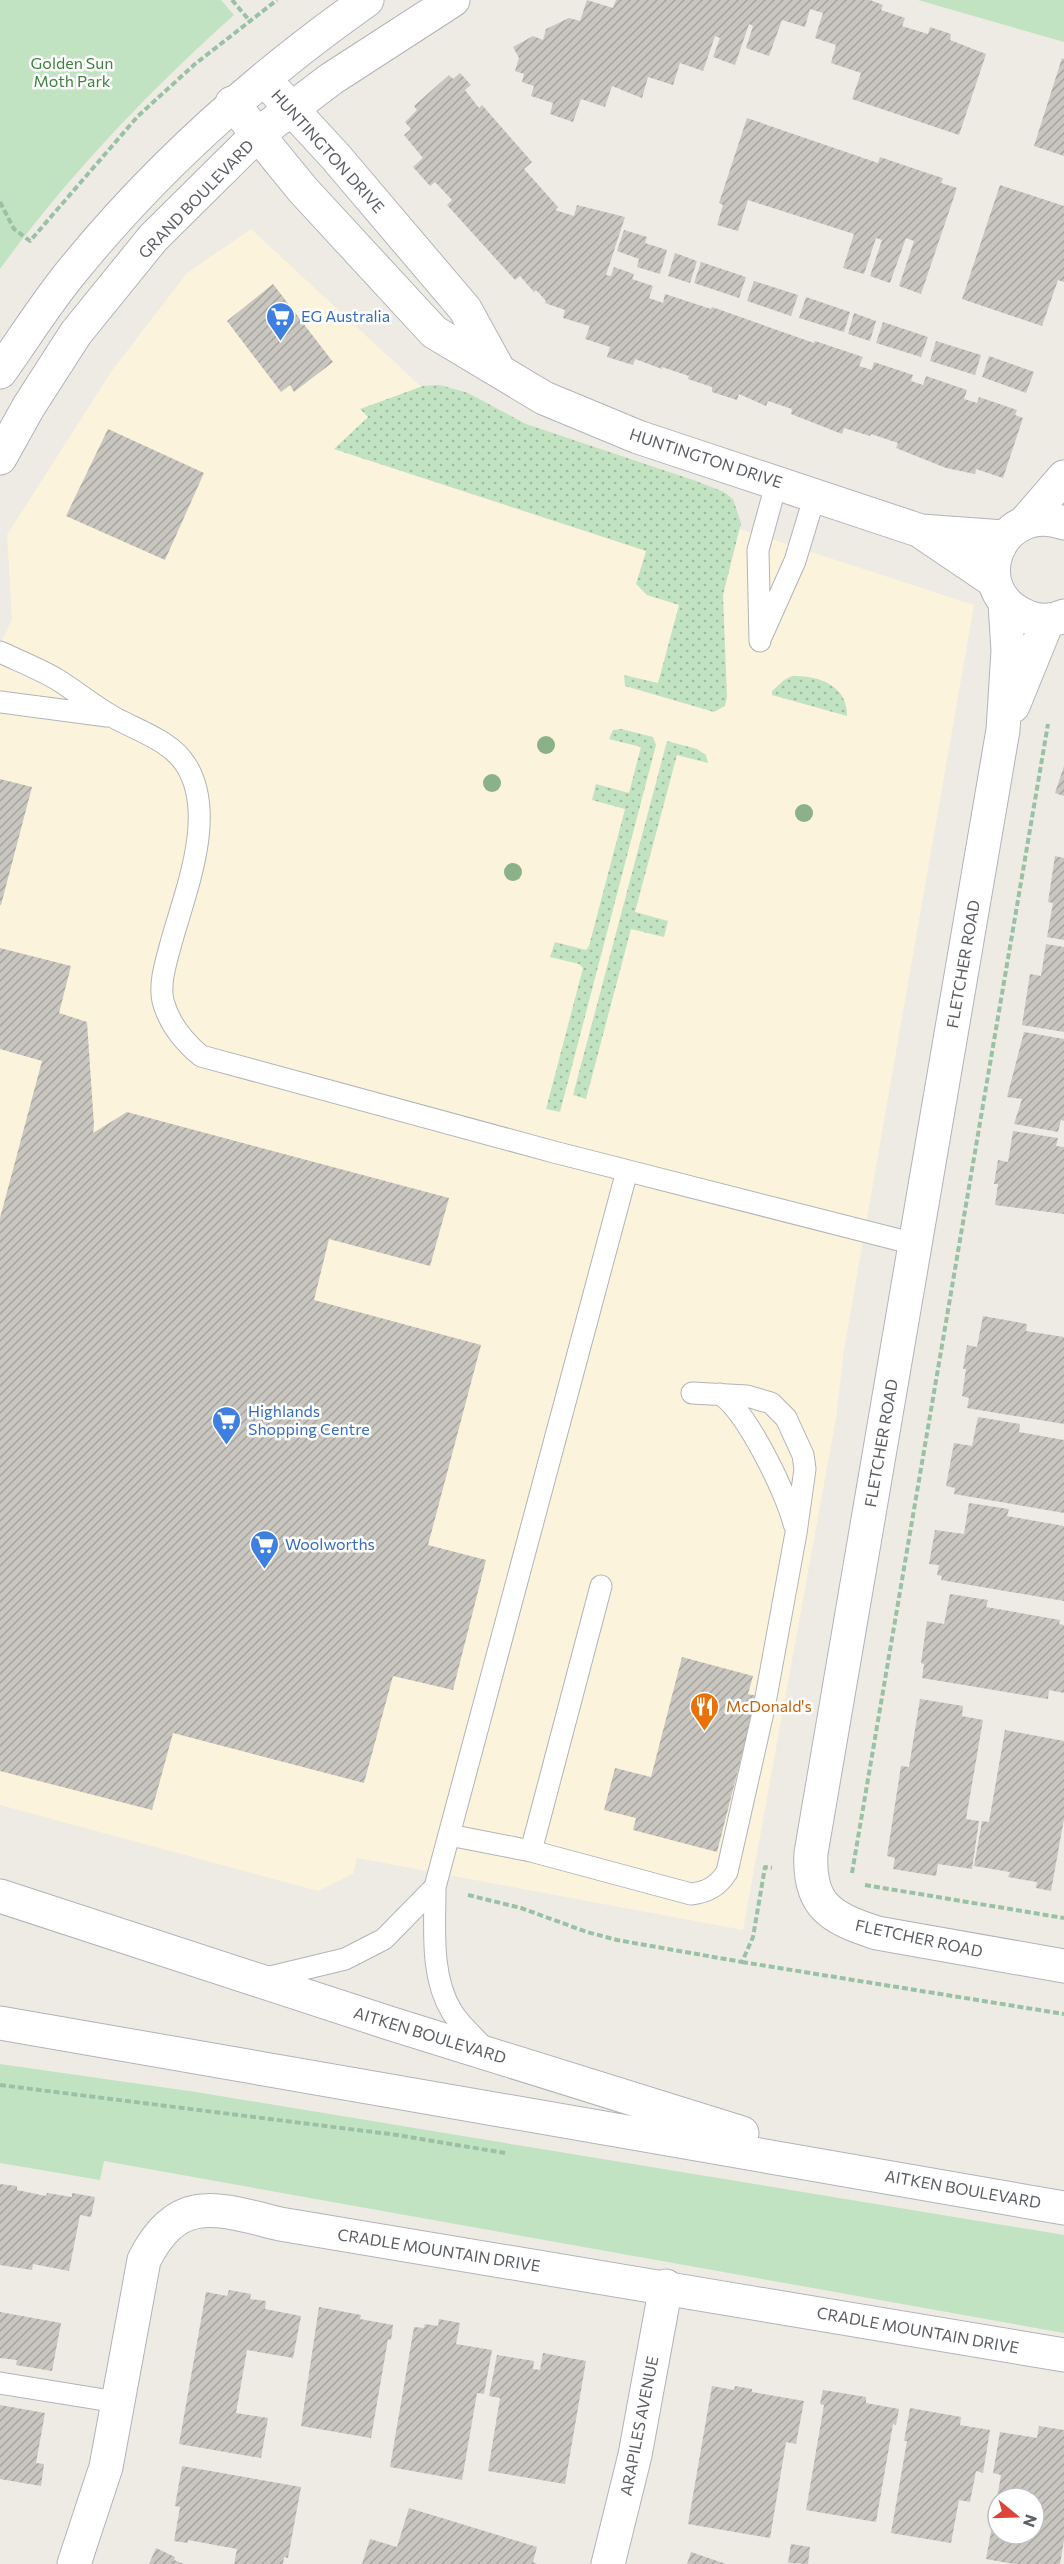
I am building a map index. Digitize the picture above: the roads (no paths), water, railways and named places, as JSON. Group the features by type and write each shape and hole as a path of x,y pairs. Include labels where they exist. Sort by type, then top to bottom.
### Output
{"street":[{"path":"0,372 68,276 121,213 180,151 232,103 367,0"},
{"name":"GRAND BOULEVARD","path":"0,458 76,333 153,238 258,135 331,78 453,0"},
{"name":"HUNTINGTON DRIVE","path":"264,79 335,156 465,309 498,369"},
{"name":"HUNTINGTON DRIVE","path":"232,103 303,190 434,332 465,352 498,369 544,398 589,418 638,437 777,481 921,531 1000,592 1017,613 1032,619 1056,618"},
{"path":"1015,530 1064,477"},
{"name":"HUNTINGTON DRIVE","path":"921,531 1015,530 1053,519 1064,523"},
{"name":"FLETCHER ROAD","path":"1015,530 996,550 1008,651 1003,730 811,1853 810,1874 817,1898 829,1913 848,1924 877,1933 1064,1966"},
{"name":"FLETCHER ROAD","path":"1003,730 1056,618"},
{"name":"AITKEN BOULEVARD","path":"0,1896 861,2171"},
{"name":"AITKEN BOULEVARD","path":"1,2024 861,2171 1064,2208"},
{"name":"CRADLE MOUNTAIN DRIVE","path":"74,2564 106,2468 144,2260 153,2241 166,2226 185,2214 207,2209 280,2224 666,2286 1064,2355"},
{"name":"ARAPILES AVENUE","path":"608,2564 635,2455 666,2286"}],"lane":[{"path":"777,481 758,550 760,641 795,561 815,495"},
{"path":"0,652 55,679 114,717 151,735 186,764 197,788 201,816 197,845 164,966 162,998 172,1024 184,1042 201,1056 627,1171 915,1244"},
{"path":"0,702 114,717"},
{"path":"489,2054 453,2013 442,1988 435,1952 435,1887 627,1171"},
{"path":"449,1835 531,1851 692,1894 702,1892 720,1882 727,1872 764,1708 796,1533 805,1469 803,1455 786,1418 779,1409 762,1399 692,1393"},
{"path":"720,1394 736,1407 785,1494 796,1533"},
{"path":"531,1851 601,1586"},
{"path":"258,1980 345,1959 384,1940 435,1887"},
{"path":"0,2383 117,2402"}],"place":[{"name":"EG Australia","path":"280,342"},
{"name":"Highlands Shopping Centre","path":"227,1446"},
{"name":"Woolworths","path":"264,1570"},
{"name":"McDonald's","path":"705,1732"}],"park label":[{"name":"Golden Sun Moth Park","path":"72,72"}]}
